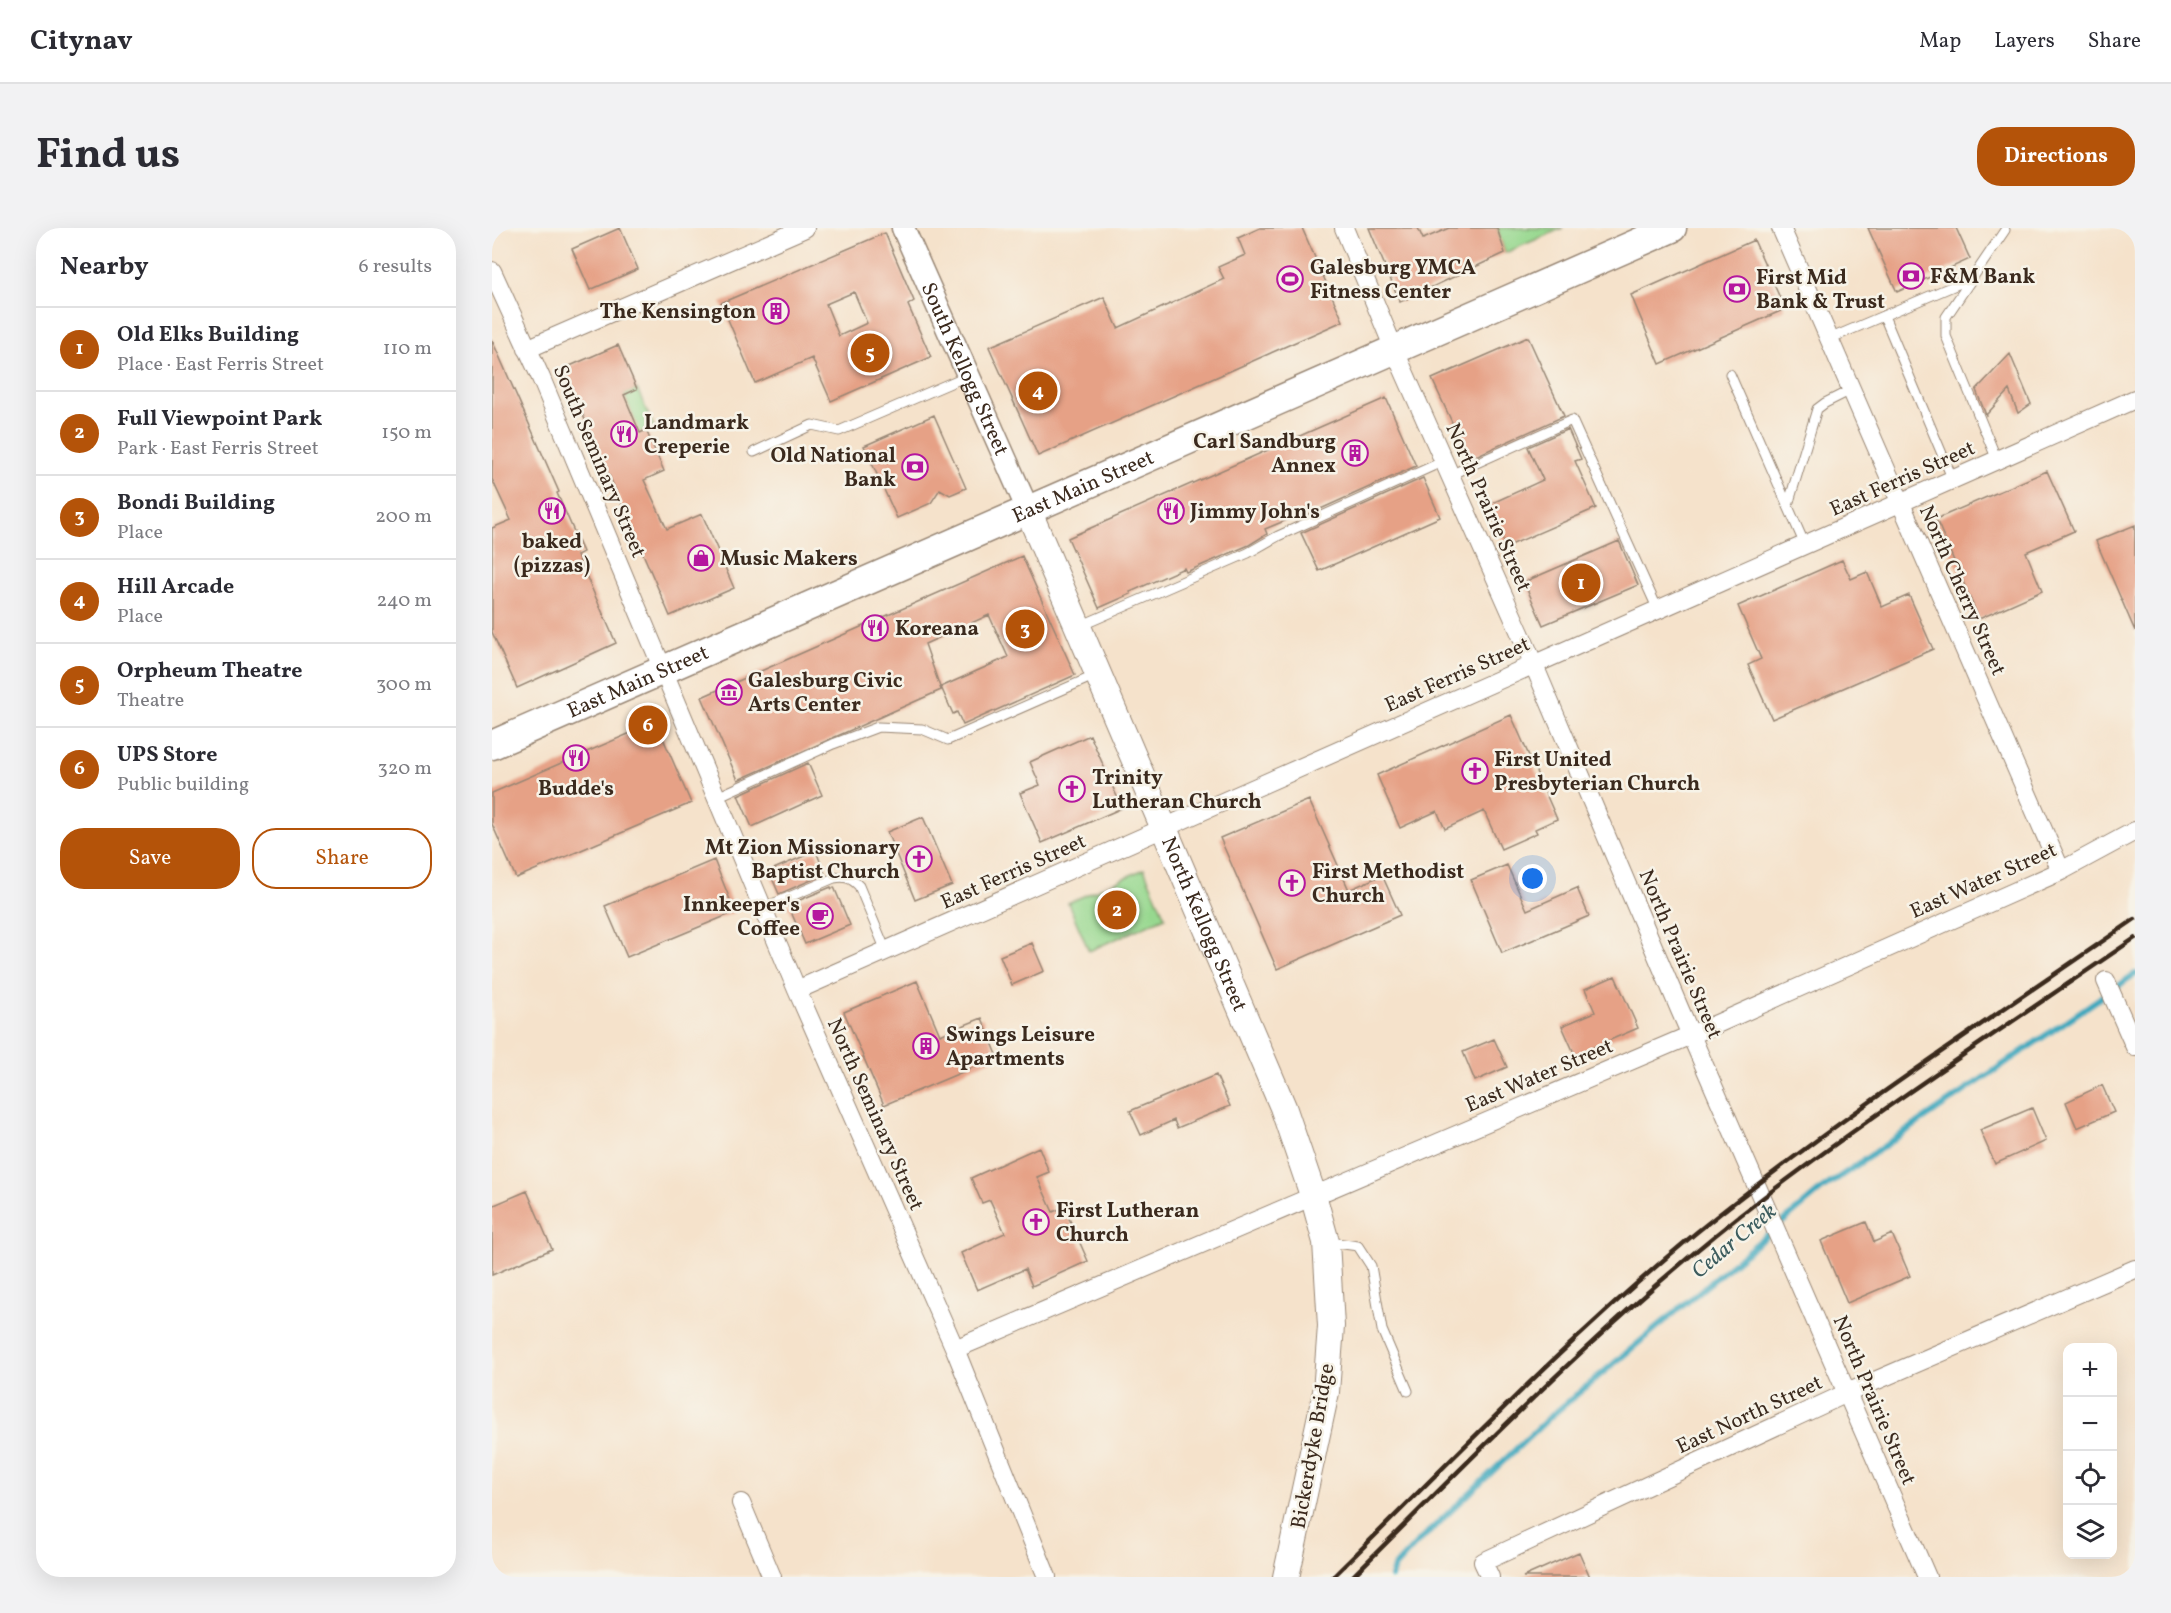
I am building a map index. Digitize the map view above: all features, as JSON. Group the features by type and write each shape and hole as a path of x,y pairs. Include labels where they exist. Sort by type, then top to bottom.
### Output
{"main road":[{"name":"East Main Street","path":"492,745 1672,228"},
{"name":"North Kellogg Street","path":"1028,510 1283,1107 1313,1195 1326,1242"},
{"name":"Bickerdyke Bridge","path":"1288,1571 1326,1392 1331,1326 1326,1242"}],"street":[{"path":"527,348 805,228"},
{"name":"South Kellogg Street","path":"903,228 1028,510"},
{"name":"North Prairie Street","path":"1344,228 1394,349 1534,665 1691,1035 1927,1577"},
{"name":"North Cherry Street","path":"1782,228 2061,871"},
{"name":"South Seminary Street","path":"492,271 663,669"},
{"name":"East Ferris Street","path":"797,990 2135,399"},
{"name":"North Seminary Street","path":"663,669 797,990 955,1349 1047,1577"},
{"name":"East Water Street","path":"955,1349 1691,1035 2061,871 2135,831"},
{"path":"2106,981 2135,1047"},
{"name":"East North Street","path":"1486,1570 1847,1393 2135,1269"},
{"path":"741,1503 772,1577"}],"lane":[{"path":"1997,460 1946,336 1946,317 2006,229"},
{"path":"1829,339 1972,278"},
{"path":"1884,316 1953,480"},
{"path":"1730,374 1805,545"},
{"path":"754,452 812,425 839,430 969,375"},
{"path":"1788,505 1817,409 1851,390"},
{"path":"1078,626 1248,553 1278,536 1572,420 1658,610"},
{"path":"717,797 833,744 878,727 922,729 948,740 1098,674"},
{"path":"763,908 834,878 844,876 852,879 859,886 886,951"},
{"path":"1326,1242 1358,1246 1371,1266 1382,1330 1408,1391"}],"green space":[{"path":"1497,228 1563,228 1505,253"},
{"path":"637,389 654,427 599,451 595,442 636,424 624,395"},
{"path":"1144,869 1165,917 1089,951 1068,903"}],"building":[{"path":"620,228 638,269 590,290 572,249"},
{"path":"1260,228 1302,228 1343,321 1038,456 989,347 1104,297 1118,328 1224,279 1218,267 1245,255 1238,238"},
{"path":"1369,228 1418,228 1423,239 1449,228 1497,228 1505,253 1400,302"},
{"name":"F&M Bank","path":"1868,228 1956,228 1970,259 1897,292"},
{"name":"The Kensington","path":"885,233 914,301 908,305 931,357 831,401 812,358 755,383 721,303","holes":["854,292 867,323 839,336 826,304"]},
{"path":"1754,240 1785,309 1660,364 1631,295"},
{"path":"1528,337 1564,416 1469,459 1432,379"},
{"path":"492,340 559,492 557,493 583,552 577,555 616,643 517,688 492,632 492,528 511,520 492,479"},
{"path":"618,345 637,389 624,395 640,433 646,430 664,471 644,480 667,529 702,514 734,588 670,616 563,369"},
{"path":"2010,354 2031,404 2018,413 2009,390 1986,415 1976,390"},
{"path":"1386,398 1416,466 1296,520 1294,517 1265,529 1267,534 1249,545 1186,572 1184,568 1099,608 1068,538"},
{"name":"Old National Bank","path":"934,415 966,488 950,495 940,489 931,503 897,518 864,446"},
{"path":"1568,429 1581,459 1575,461 1596,508 1506,547 1488,505 1543,480 1528,447"},
{"path":"2047,471 2074,531 2026,552 2042,591 1979,619 1936,519"},
{"path":"1423,478 1440,517 1319,571 1301,533"},
{"path":"2135,525 2135,631 2096,541"},
{"path":"1619,541 1638,585 1543,625 1524,582"},
{"path":"1022,556 1075,675 963,725 957,712 953,714 941,687 1008,657 989,615 925,644 941,690 738,780 702,697"},
{"path":"1842,560 1851,579 1867,572 1882,607 1909,595 1933,649 1772,719 1748,665 1761,659 1738,606"},
{"name":"First United Presbyterian Church","path":"1511,715 1557,819 1535,829 1537,833 1501,849 1484,811 1445,829 1437,811 1400,828 1377,775"},
{"path":"656,722 691,803 516,878 492,824 492,793"},
{"name":"Trinity Lutheran Church","path":"1090,735 1122,808 1042,843 1020,793 1040,785 1030,762"},
{"path":"808,763 822,795 752,827 738,795"},
{"name":"First Methodist Church","path":"1309,800 1349,890 1382,875 1400,915 1277,969 1220,838"},
{"name":"Mt Zion Missionary Baptist Church","path":"923,817 952,885 915,900 887,832"},
{"path":"816,851 825,874 779,894 769,871"},
{"path":"714,860 735,912 627,957 605,906"},
{"path":"1507,865 1527,910 1577,888 1589,916 1502,953 1471,880"},
{"name":"Innkeeper's Coffee","path":"831,887 832,889 834,887 850,925 805,944 788,905"},
{"path":"1032,943 1044,971 1012,985 1000,956"},
{"path":"1615,976 1638,1028 1575,1055 1562,1026 1595,1012 1585,989"},
{"name":"Swings Leisure Apartments","path":"917,981 940,1035 982,1018 998,1057 884,1105 844,1012"},
{"path":"1494,1039 1507,1067 1475,1081 1463,1052"},
{"path":"1216,1075 1230,1106 1177,1128 1174,1120 1141,1135 1130,1111"},
{"path":"2102,1085 2114,1112 2077,1128 2066,1102"},
{"path":"2032,1108 2046,1141 1995,1164 1980,1130"},
{"name":"First Lutheran Church","path":"1039,1147 1049,1172 1037,1177 1053,1212 1064,1207 1088,1261 1032,1286 1025,1269 977,1290 961,1253 1005,1233 990,1200 982,1203 971,1178"},
{"path":"527,1191 552,1249 492,1275 492,1206"},
{"path":"1866,1222 1874,1242 1892,1234 1910,1276 1847,1303 1821,1241"},
{"path":"1579,1552 1590,1577 1523,1577"}],"waterway":[{"name":"Cedar Creek","path":"1391,1577 1394,1568 1417,1543 1550,1417 1822,1189 2135,974"}],"railway":[{"path":"1333,1577 1466,1444 1602,1314 1697,1232 1858,1110 2135,919"},
{"path":"1352,1577 1552,1380 1603,1332 1709,1240 1855,1130 2135,938"}],"place":[{"name":"F&M Bank","path":"1911,276"},
{"name":"Galesburg YMCA Fitness Center","path":"1290,279"},
{"name":"First Mid Bank & Trust","path":"1737,289"},
{"name":"The Kensington","path":"776,311"},
{"name":"Orpheum Theatre","path":"870,353"},
{"name":"Hill Arcade","path":"1038,391"},
{"name":"Landmark Creperie","path":"624,434"},
{"name":"Carl Sandburg Annex","path":"1355,453"},
{"name":"Old National Bank","path":"915,467"},
{"name":"baked (pizzas)","path":"552,511"},
{"name":"Jimmy John's","path":"1171,511"},
{"name":"Music Makers","path":"701,558"},
{"name":"Old Elks Building","path":"1581,583"},
{"name":"Koreana","path":"875,628"},
{"name":"Bondi Building","path":"1025,629"},
{"name":"Galesburg Civic Arts Center","path":"729,692"},
{"name":"UPS Store","path":"648,725"},
{"name":"Budde's","path":"576,758"},
{"name":"First United Presbyterian Church","path":"1475,771"},
{"name":"Trinity Lutheran Church","path":"1072,789"},
{"name":"Mt Zion Missionary Baptist Church","path":"919,859"},
{"name":"First Methodist Church","path":"1292,883"},
{"name":"Full Viewpoint Park","path":"1117,910"},
{"name":"Innkeeper's Coffee","path":"820,916"},
{"name":"Swings Leisure Apartments","path":"926,1046"},
{"name":"First Lutheran Church","path":"1036,1222"}]}
